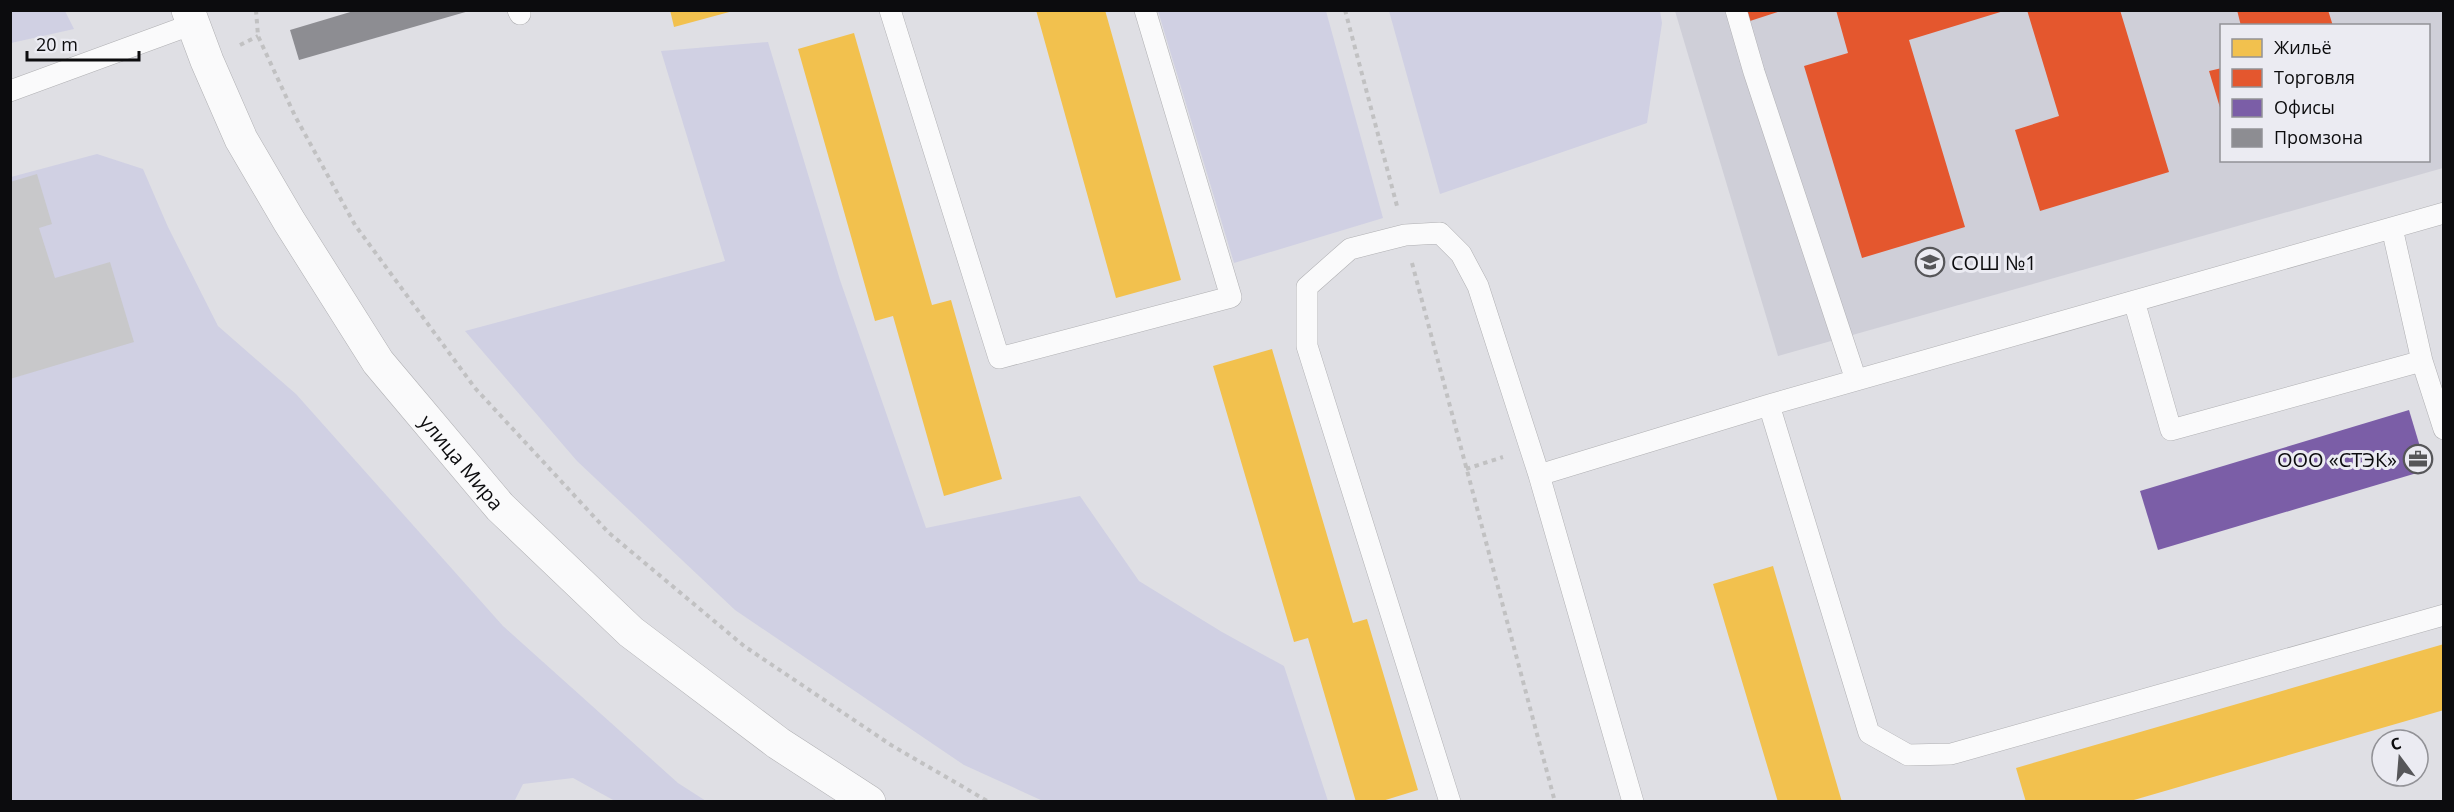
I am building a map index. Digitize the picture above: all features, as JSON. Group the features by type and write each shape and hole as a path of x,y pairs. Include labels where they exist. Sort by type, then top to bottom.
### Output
{"main road":[{"name":"улица Мира","path":"191,17 241,139 378,362 500,507 631,632 777,743 869,801"}],"lane":[{"path":"890,10 999,358 1231,297 1145,10"},
{"path":"1736,10 1754,72 1856,380"},
{"path":"10,92 191,17"},
{"path":"1539,475 1769,405 2444,213"},
{"path":"2392,228 2422,361 2444,429"},
{"path":"1449,801 1308,346 1306,287 1350,249 1405,235 1440,233 1461,254 1478,286 1539,475 1633,801"},
{"path":"2134,301 2171,430 2422,361"},
{"path":"1769,405 1869,733 1908,755 1951,754 2444,615"}],"path":[{"path":"264,10 256,12 258,36 296,117 355,225 475,388 609,533 744,646 891,746 989,801"},
{"path":"1345,10 1555,801"}],"shaded area":[{"path":"10,11 65,11 74,29 11,43"},
{"path":"1158,11 1326,11 1383,218 1234,263"},
{"path":"1389,11 1660,11 1662,23 1647,123 1440,194"},
{"name":"СОШ №1","path":"1675,11 2443,11 2443,168 1778,356"},
{"path":"768,42 840,280 926,528 1080,496 1139,581 1222,632 1284,666 1328,801 1043,801 964,765 735,610 577,461 465,331 725,261 661,51"},
{"path":"97,154 143,169 168,227 218,326 296,394 503,626 678,783 706,801 615,801 573,778 523,784 514,802 11,802 11,177"}],"building: Жильё":[{"path":"670,10 733,10 733,11 674,27"},
{"path":"1036,10 1105,10 1181,280 1116,298"},
{"path":"854,33 932,305 951,300 1002,479 944,496 893,316 875,321 798,49"},
{"path":"1272,349 1353,623 1367,619 1418,790 1379,802 1356,802 1308,638 1294,642 1213,366"},
{"path":"1773,566 1842,802 1778,802 1713,584"},
{"path":"2444,644 2444,710 2382,728 2370,728 2370,731 2127,802 2026,802 2016,768"}],"building: Торговля":[{"path":"1747,10 1781,10 1781,11 1750,21"},
{"path":"1836,10 2007,10 1909,40 1965,227 1862,258 1804,66 1848,53"},
{"path":"2027,10 2120,10 2169,172 2040,211 2015,130 2059,116"},
{"path":"2237,10 2328,10 2332,24 2240,24"},
{"path":"2220,68 2220,108 2209,71"}],"building: Офисы":[{"path":"2409,410 2427,470 2158,550 2140,491"}],"building: Промзона":[{"path":"357,10 469,11 299,60 290,30"}],"building: Прочее":[{"path":"37,174 52,224 39,228 55,278 110,262 134,342 10,379 10,182"}],"place":[{"name":"СОШ №1","path":"1930,262"},
{"name":"ООО «СТЭК»","path":"2418,459"}]}
